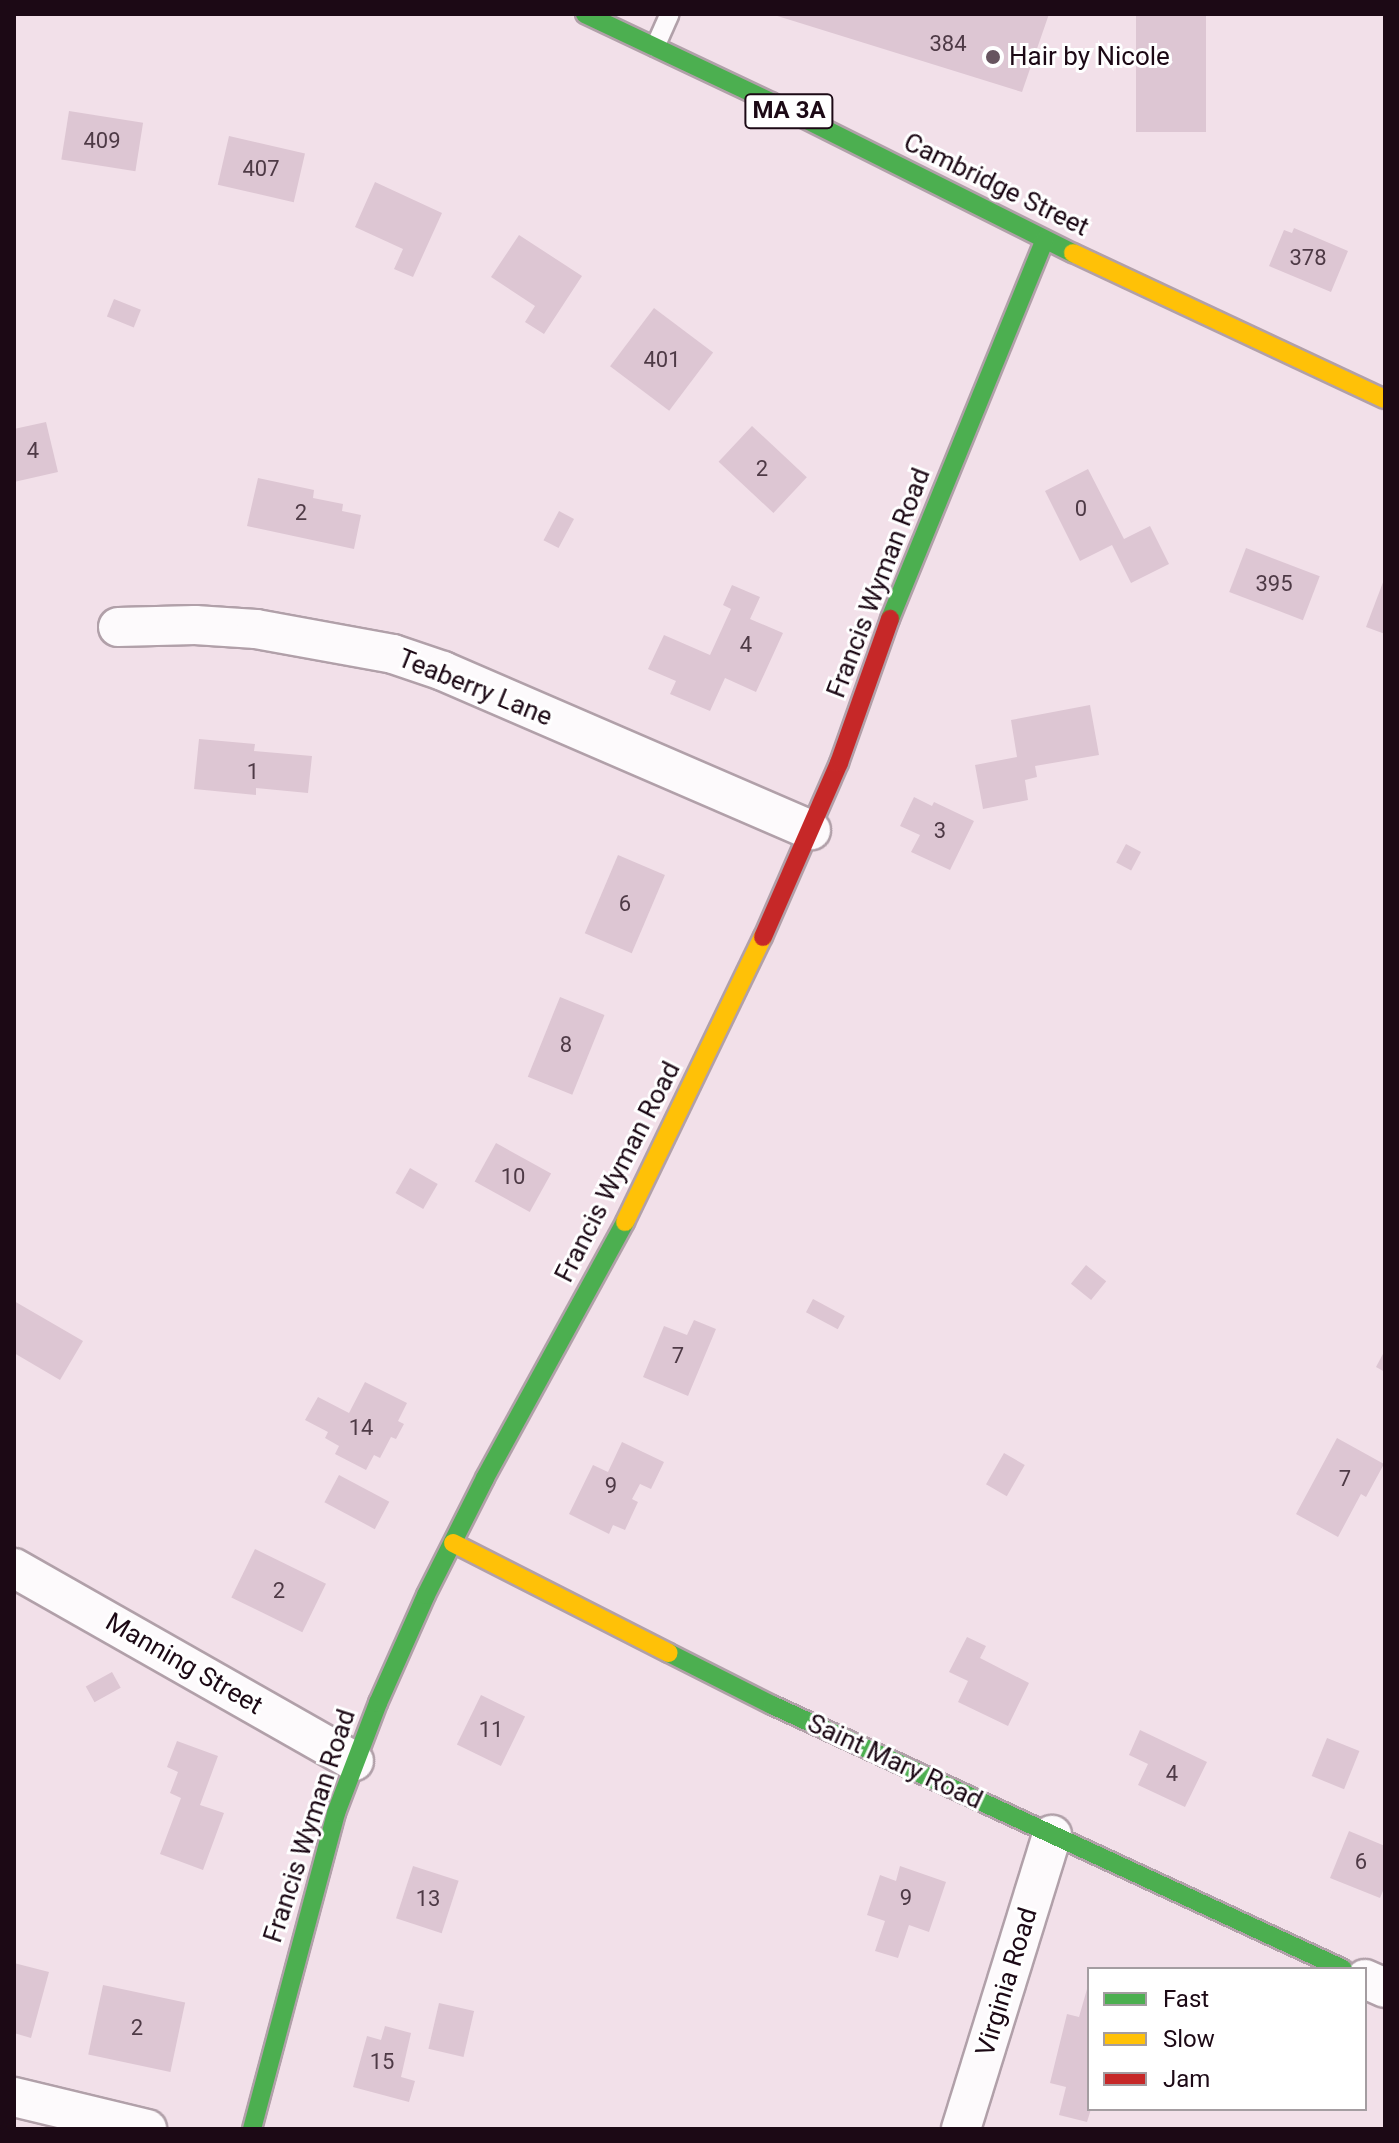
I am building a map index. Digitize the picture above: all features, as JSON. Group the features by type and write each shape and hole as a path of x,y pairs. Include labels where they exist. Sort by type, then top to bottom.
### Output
{"main road":[{"name":"Cambridge Street","path":"585,14 1045,240 1385,399"},
{"name":"Francis Wyman Road","path":"252,2129 300,1938 354,1761 400,1651 453,1543 653,1166 811,830 894,608 1045,240"},
{"name":"Saint Mary Road","path":"453,1543 772,1705 1339,1967"}],"street":[{"name":"Teaberry Lane","path":"118,627 195,625 256,629 393,654 443,671 811,830"},
{"name":"Manning Street","path":"14,1568 354,1761"},
{"name":"Virginia Road","path":"961,2129 1052,1835"},
{"path":"14,2097 147,2129"}],"lane":[{"path":"655,47 670,14"}],"building":[{"path":"771,14 1049,14 1022,92"},
{"path":"1136,14 1206,14 1206,132 1136,132"},
{"path":"69,111 143,123 135,171 61,159"},
{"path":"229,136 305,154 294,202 218,185"},
{"path":"375,182 442,213 413,277 394,269 403,249 355,227"},
{"path":"1294,228 1348,251 1331,292 1269,266 1284,230 1292,233"},
{"path":"519,235 582,276 544,334 525,322 535,306 491,277"},
{"path":"114,299 141,310 134,327 107,317"},
{"path":"654,308 713,353 669,411 610,366"},
{"path":"46,422 58,472 14,482 14,429"},
{"path":"752,426 807,477 773,513 719,462"},
{"path":"1088,469 1124,539 1150,526 1169,564 1131,583 1112,545 1080,561 1045,491"},
{"path":"258,478 314,490 313,498 343,504 342,511 361,515 354,549 247,526"},
{"path":"559,511 574,519 559,548 544,540"},
{"path":"1246,548 1320,576 1303,620 1229,592"},
{"path":"1385,577 1385,634 1366,627"},
{"path":"732,585 760,597 750,619 783,633 756,692 725,678 710,711 670,694 676,681 648,669 664,635 710,655 731,609 723,605"},
{"path":"1090,705 1099,755 1035,766 1037,777 1025,780 1028,800 983,809 975,765 1017,757 1011,720"},
{"path":"199,739 255,744 254,751 312,756 308,793 256,788 256,795 194,789"},
{"path":"914,797 932,806 934,802 974,821 950,870 911,852 920,835 900,826"},
{"path":"1126,844 1141,852 1131,871 1116,863"},
{"path":"618,855 665,875 632,953 585,933"},
{"path":"560,997 605,1015 572,1095 528,1077"},
{"path":"496,1143 551,1174 530,1212 475,1181"},
{"path":"410,1168 438,1184 423,1209 395,1193"},
{"path":"1086,1265 1106,1281 1091,1300 1071,1284"},
{"path":"813,1299 845,1316 838,1329 806,1312"},
{"path":"14,1301 83,1341 60,1380 14,1353"},
{"path":"694,1320 716,1329 688,1396 643,1377 664,1326 687,1335"},
{"path":"1385,1350 1385,1372 1376,1367"},
{"path":"365,1382 407,1403 398,1421 404,1424 396,1439 391,1437 380,1458 374,1455 366,1470 335,1454 339,1446 325,1438 328,1432 305,1420 318,1397 349,1413"},
{"path":"1337,1438 1384,1464 1366,1497 1361,1494 1338,1537 1296,1514"},
{"path":"622,1442 664,1462 651,1489 640,1484 632,1499 638,1502 625,1530 613,1525 609,1534 569,1514 593,1465 608,1472"},
{"path":"1004,1453 1025,1465 1007,1496 986,1484"},
{"path":"339,1475 389,1502 375,1529 324,1502"},
{"path":"255,1549 326,1584 302,1632 231,1598"},
{"path":"967,1637 986,1646 980,1658 1029,1683 1008,1726 958,1702 968,1681 949,1672"},
{"path":"112,1672 121,1688 94,1702 86,1687"},
{"path":"481,1695 525,1716 501,1766 457,1744"},
{"path":"1140,1730 1207,1762 1185,1807 1138,1785 1148,1764 1129,1755"},
{"path":"1327,1738 1359,1751 1344,1789 1312,1776"},
{"path":"177,1741 218,1756 200,1805 224,1813 203,1870 160,1854 181,1798 170,1793 178,1772 167,1767"},
{"path":"1349,1831 1385,1846 1385,1886 1380,1898 1330,1878"},
{"path":"413,1866 459,1881 442,1933 396,1918"},
{"path":"900,1866 946,1882 929,1932 909,1925 898,1958 875,1951 885,1921 867,1915 880,1875 896,1881"},
{"path":"14,1963 49,1972 31,2038 14,2033"},
{"path":"103,1985 185,2002 170,2072 88,2054"},
{"path":"1087,1989 1087,2111 1090,2111 1087,2122 1059,2115 1066,2087 1050,2083 1067,2014 1079,2017"},
{"path":"439,2003 474,2011 464,2057 428,2049"},
{"path":"385,2026 411,2033 401,2077 415,2081 409,2102 353,2087 367,2036 381,2040"}],"traffic: fast":[{"path":"585,14 771,102 1073,253"},
{"path":"890,619 1045,240"},
{"path":"252,2129 336,1813 378,1703 426,1595 485,1478 625,1222"},
{"path":"669,1653 772,1705 1339,1967"}],"traffic: slow":[{"path":"1073,253 1385,399"},
{"path":"625,1222 763,937"},
{"path":"453,1543 669,1653"}],"traffic: jam":[{"path":"763,937 839,763 890,619"}],"place":[{"name":"Hair by Nicole","path":"993,57"}]}
